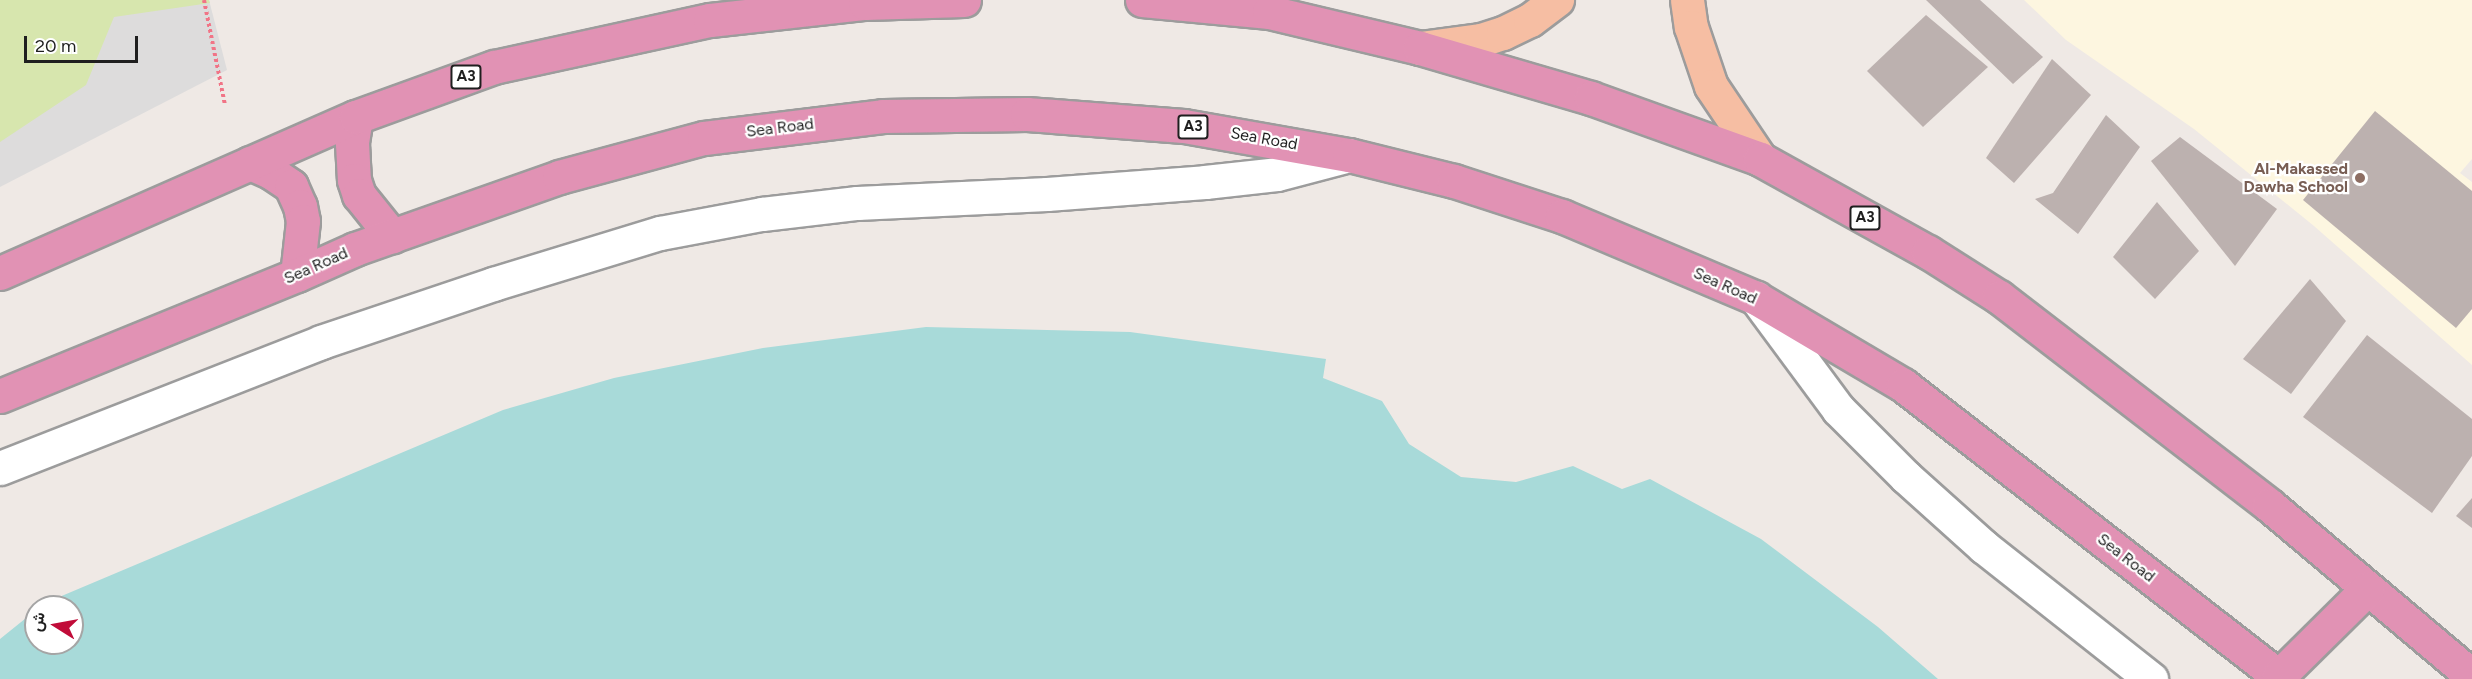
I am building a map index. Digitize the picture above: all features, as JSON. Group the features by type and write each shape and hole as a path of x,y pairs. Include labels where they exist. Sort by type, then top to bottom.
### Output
{"highway":[{"name":"A3","path":"0,273 356,117 494,68 710,20 865,3 964,0"},
{"name":"A3","path":"1142,0 1269,12 1420,48 1581,95 1760,159 1928,252 1999,297 2269,505 2472,676"},
{"name":"Sea Road","path":"0,396 297,275 355,249 559,177 704,138 883,116 1027,114 1184,126 1349,154 1454,181 1562,216 1756,298 1903,385 2281,678"},
{"path":"356,117 352,143 354,180 359,195 392,236"},
{"path":"250,163 272,173 291,186 300,206 303,221 297,275"},
{"path":"2281,678 2367,589"}],"main road":[{"path":"1420,48 1481,40 1503,33 1530,20 1557,0"},
{"path":"1687,0 1691,27 1711,86 1760,159"}],"street":[{"path":"0,468 321,342 493,284 660,232 762,214 857,203 1047,195 1205,183 1277,174 1349,154"},
{"path":"1756,298 1838,409 1906,477 1984,547 2151,679"}],"path":[{"path":"204,0 225,105"}],"shaded area":[{"path":"0,0 209,0 227,70 0,187"},
{"name":"Al-Makassed Dawha School","path":"2024,0 2472,0 2472,159 2460,173 2472,182 2472,365 2314,226 2194,129 2066,40"}],"green space":[{"path":"0,0 209,0 210,3 114,17 86,85 0,142"}],"water":[{"path":"926,327 1130,332 1326,359 1323,378 1382,401 1409,444 1461,477 1516,482 1573,466 1622,489 1650,479 1761,539 1878,627 1938,679 0,679 0,639 24,620 24,655 84,655 84,595 64,595 503,410 614,378 763,348"}],"building":[{"path":"1926,0 1980,0 2043,57 2013,84"},
{"path":"1926,15 1988,67 1923,127 1867,71"},
{"path":"2052,59 2091,95 2014,183 1986,158"},
{"path":"2375,111 2472,191 2472,309 2456,328 2303,200"},
{"path":"2106,115 2140,147 2078,234 2035,199 2053,193"},
{"path":"2180,137 2277,209 2235,266 2151,161"},
{"path":"2157,202 2199,251 2155,299 2113,257"},
{"path":"2310,279 2346,321 2291,394 2243,359"},
{"path":"2367,335 2472,419 2472,456 2432,513 2303,417"},
{"path":"2472,498 2472,528 2456,516"}],"place":[{"name":"Al-Makassed Dawha School","path":"2360,178"}]}
